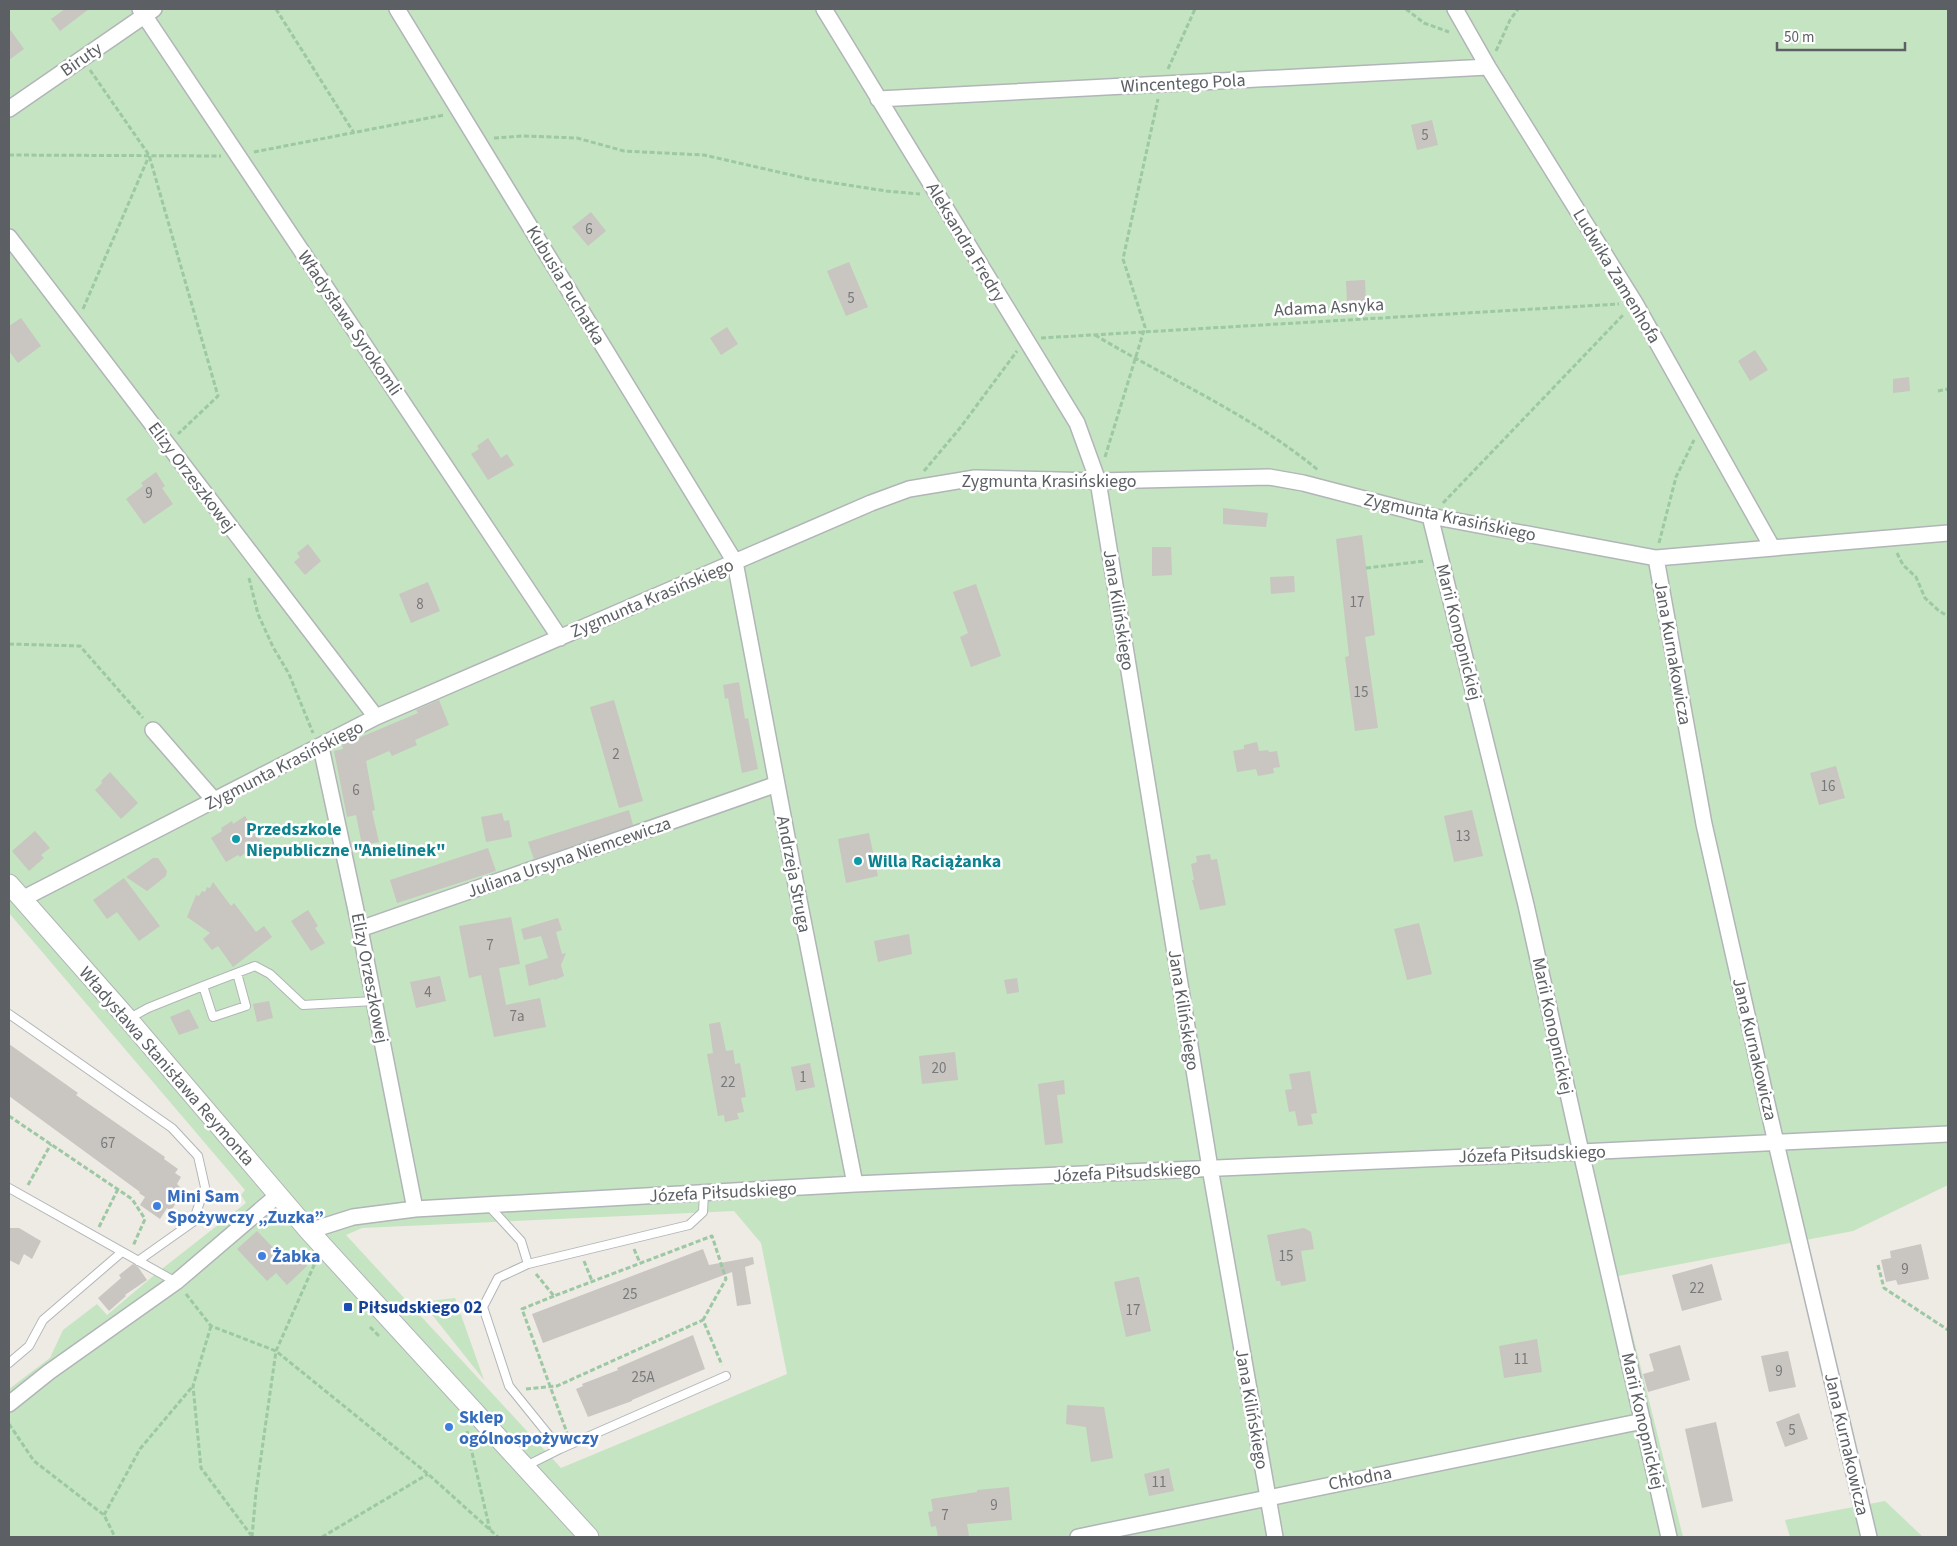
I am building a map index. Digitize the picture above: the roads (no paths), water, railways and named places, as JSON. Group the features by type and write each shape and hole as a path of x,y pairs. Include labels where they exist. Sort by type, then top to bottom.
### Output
{"street":[{"name":"Kubusia Puchatka","path":"397,9 736,562"},
{"name":"Aleksandra Fredry","path":"824,9 1077,423 1098,481"},
{"name":"Ludwika Zamenhofa","path":"1455,9 1488,67 1635,303 1772,547"},
{"name":"Biruty","path":"9,109 146,11"},
{"name":"Władysława Syrokomli","path":"146,11 560,638"},
{"name":"Wincentego Pola","path":"878,98 1488,67"},
{"name":"Elizy Orzeszkowej","path":"9,238 376,717"},
{"name":"Zygmunta Krasińskiego","path":"22,899 376,717 871,503 909,489 975,478 1098,481 1269,477 1303,483 1430,516 1656,558 1948,533"},
{"name":"Jana Kilińskiego","path":"1098,481 1210,1168 1274,1537"},
{"name":"Marii Konopnickiej","path":"1430,516 1526,905 1669,1537"},
{"name":"Jana Kurnakowicza","path":"1656,558 1704,824 1776,1143 1869,1537"},
{"name":"Andrzeja Struga","path":"736,562 855,1184"},
{"path":"153,730 214,800"},
{"name":"Elizy Orzeszkowej","path":"320,747 360,929 415,1210"},
{"name":"Juliana Ursyna Niemcewicza","path":"360,929 543,865 629,838 777,784"},
{"name":"Władysława Stanisława Reymonta","path":"9,884 128,1018 309,1231 589,1537"},
{"name":"Józefa Piłsudskiego","path":"309,1231 353,1217 488,1205 855,1184 1948,1134"},
{"path":"9,1404 49,1372 176,1282 278,1195"},
{"name":"Chłodna","path":"1078,1537 1643,1421"}],"lane":[{"path":"128,1018 148,1008 255,966 270,974 303,1005 374,1001"},
{"path":"203,986 213,1017 246,1006 237,973"},
{"path":"9,1014 172,1128 198,1156 205,1187 193,1222 138,1261"},
{"path":"9,1188 176,1282"},
{"path":"560,1449 509,1386 483,1307 498,1278 528,1264 689,1225 703,1212 704,1193"},
{"path":"488,1205 521,1241 528,1264"},
{"path":"9,1363 29,1346 43,1320 125,1254"},
{"path":"524,1467 560,1449 726,1376"}],"place":[{"name":"Przedszkole Niepubliczne \"Anielinek\"","path":"236,839"},
{"name":"Willa Raciążanka","path":"858,861"},
{"name":"Mini Sam Spożywczy „Zuzka”","path":"157,1206"},
{"name":"Żabka","path":"262,1256"},
{"name":"Piłsudskiego 02","path":"348,1307"},
{"name":"Sklep ogólnospożywczy","path":"449,1427"}]}
